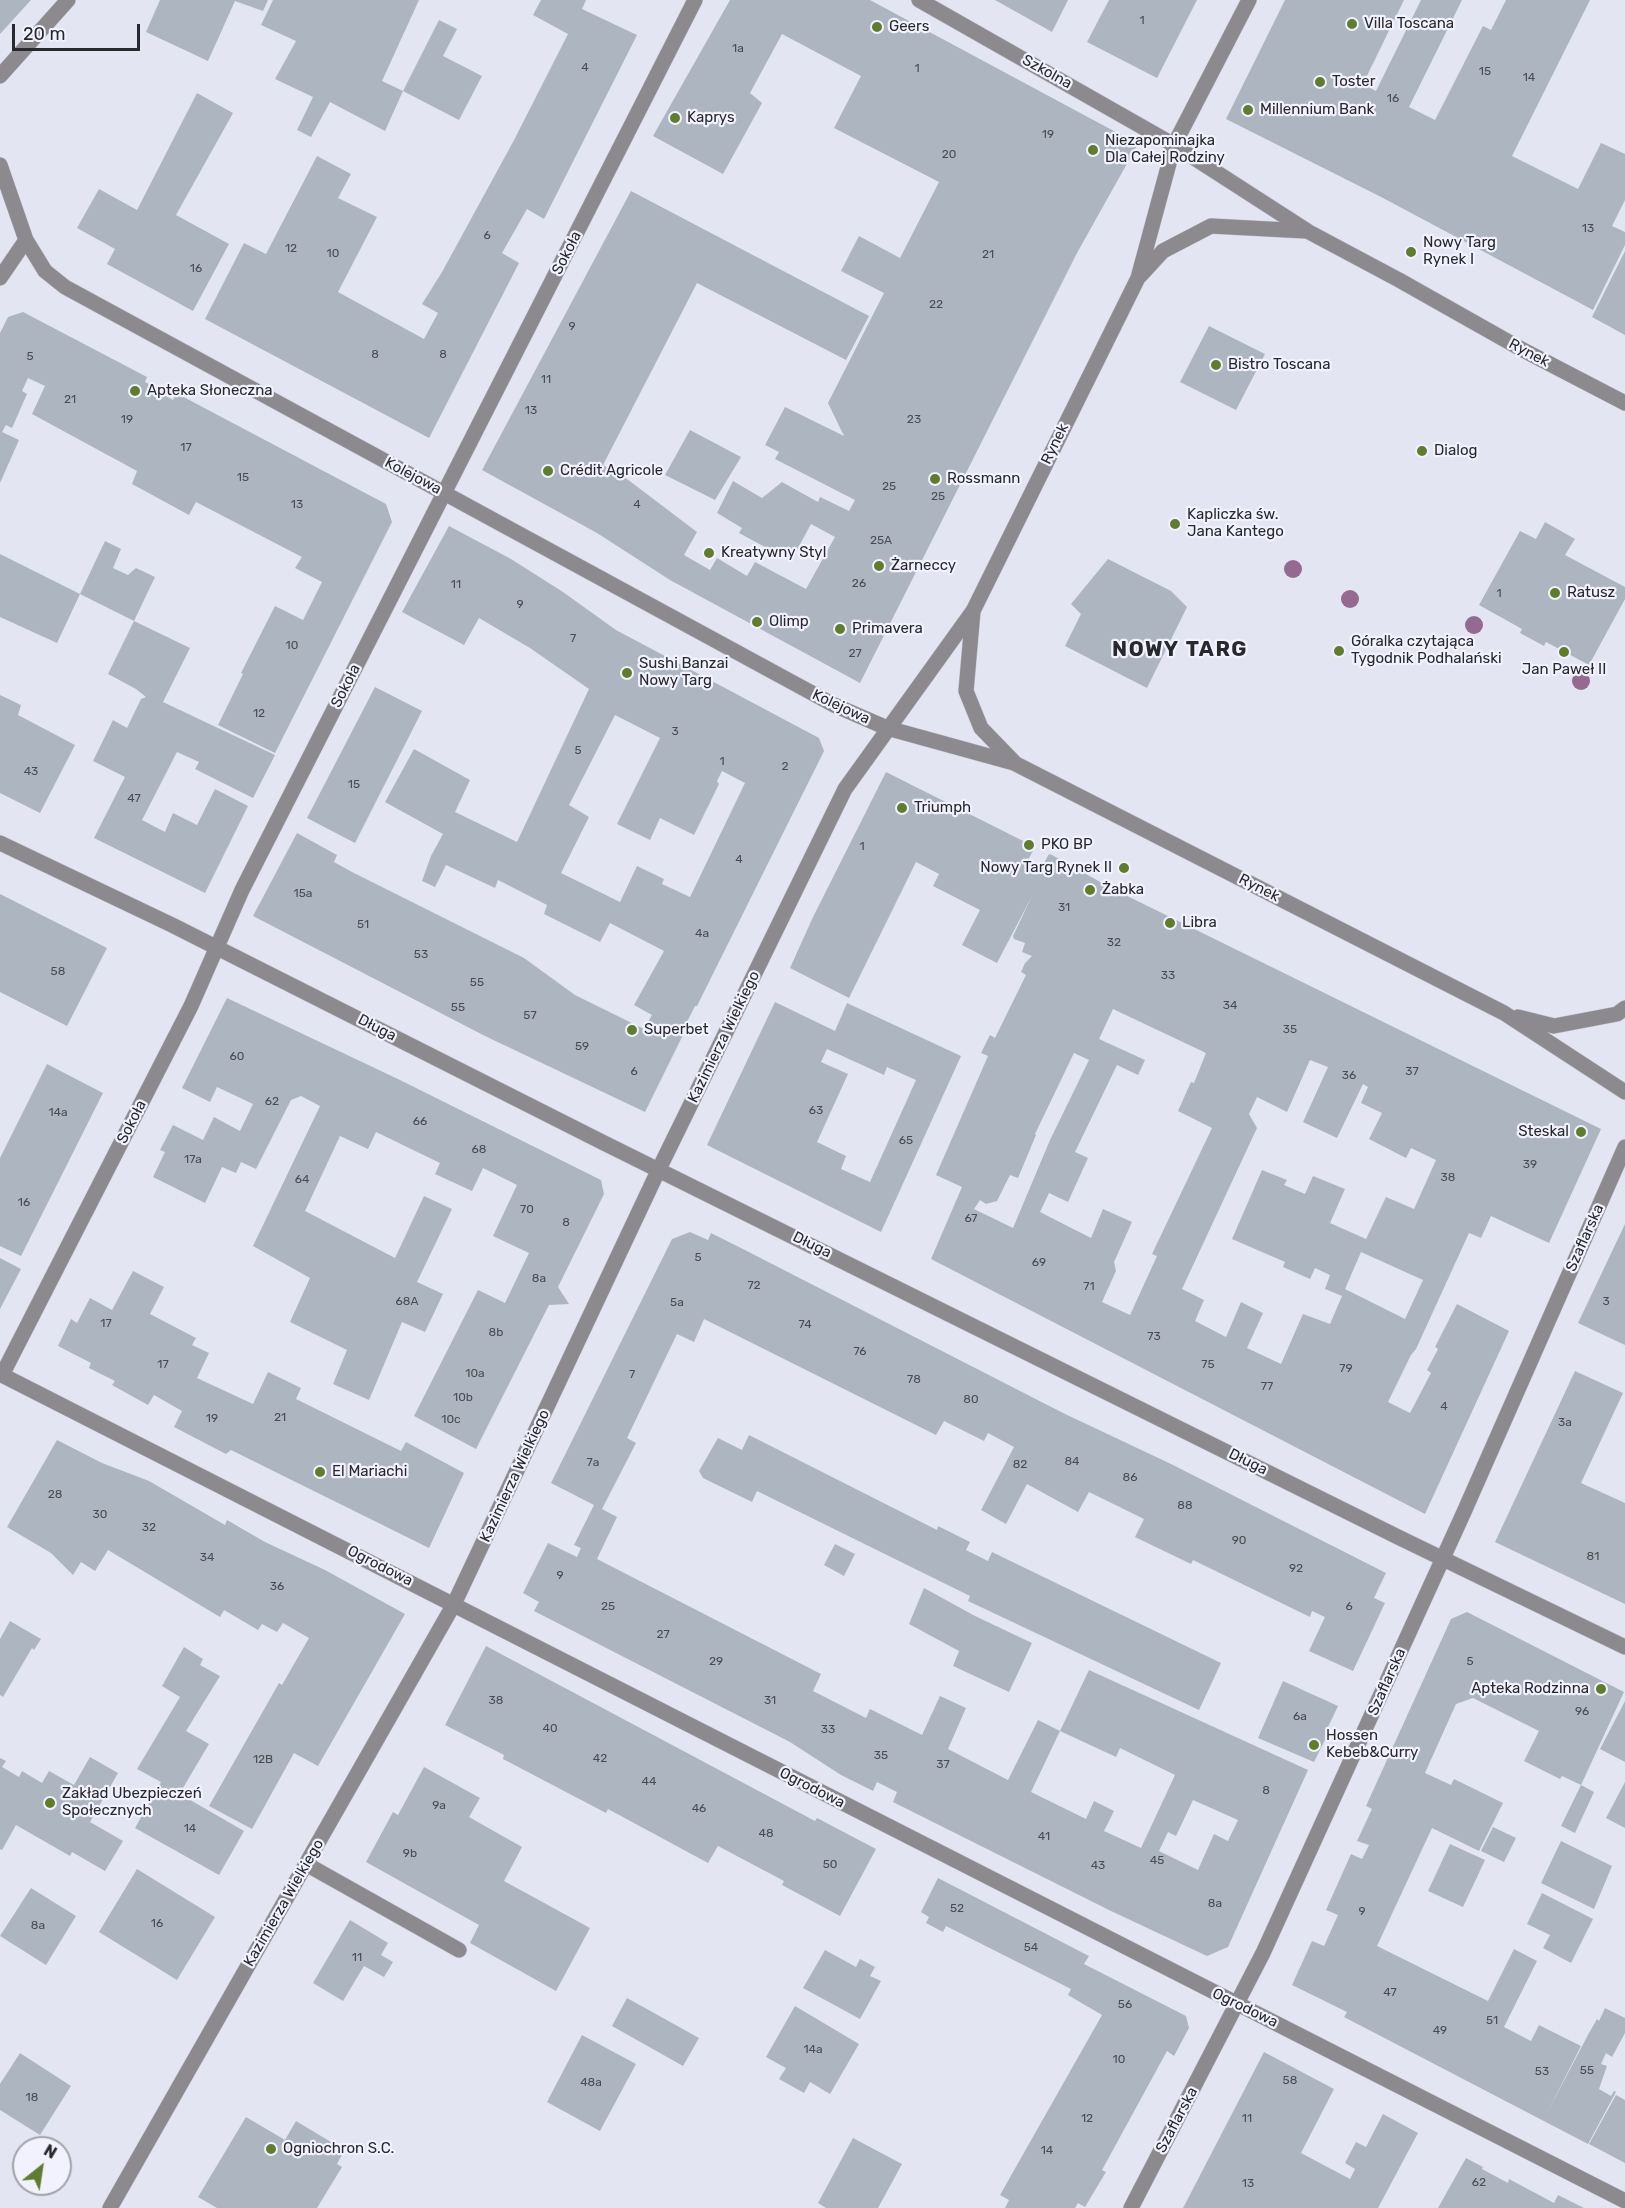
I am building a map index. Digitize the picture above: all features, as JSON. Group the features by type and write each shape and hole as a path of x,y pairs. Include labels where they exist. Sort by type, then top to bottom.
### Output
{"street":[{"path":"0,76 68,0"},
{"name":"Sokoła","path":"1,1374 191,1006 242,890 695,0"},
{"name":"Szkolna","path":"919,0 1174,145"},
{"path":"1174,145 1248,0"},
{"name":"Rynek","path":"1625,404 1309,232 1174,145 1138,278 973,611 887,728 1014,763 1504,1013 1625,1092"},
{"name":"Kolejowa","path":"0,165 26,240 45,271 65,287 834,705 887,728"},
{"name":"Rynek","path":"1138,278 1163,251 1211,226 1309,232"},
{"path":"0,278 26,240"},
{"name":"Rynek","path":"973,611 966,691 981,728 1014,763"},
{"name":"Kazimierza Wielkiego","path":"110,2208 454,1604 659,1169 845,789 887,728"},
{"name":"Długa","path":"0,843 217,948 1625,1647"},
{"name":"Rynek","path":"1504,1013 1554,1026 1617,1014 1625,1008"},
{"name":"Szaflarska","path":"1131,2208 1263,1953 1443,1558 1625,1147"},
{"name":"Ogrodowa","path":"1,1374 1625,2201"},
{"path":"306,1864 459,1950"}],"building":[{"path":"0,0 31,0 0,34"},
{"path":"160,0 268,0 263,11 235,1 208,61 146,32"},
{"path":"273,0 419,0 382,81 403,91 385,131 330,102 311,137 297,130 313,97 275,79 296,41 261,25"},
{"path":"541,0 586,0 582,9 637,35 544,219 527,209 502,253 519,263 429,438 205,319 244,243 266,254 317,156 351,174 338,198 377,217 338,292 424,339 438,313 422,304 513,142 568,34 533,15"},
{"path":"730,0 870,0 1138,144 1077,253 860,683 670,580 597,533 482,470 631,191 869,316 846,360 697,283 603,465 627,479 697,532 684,555 710,570 717,558 747,576 755,562 806,589 835,537 811,524 791,561 739,533 742,528 717,513 733,481 762,498 782,482 818,502 820,497 849,511 855,500 775,459 779,452 765,445 785,407 844,436 828,403 884,293 841,271 859,236 900,258 939,182 834,128 861,76 782,34 750,93 762,103 723,174 653,136"},
{"path":"995,0 1068,0 1052,32"},
{"path":"1109,0 1197,0 1157,78 1087,42"},
{"path":"1285,0 1404,0 1363,84 1376,91 1421,0 1462,0 1409,107 1435,120 1483,26 1491,30 1506,0 1590,0 1512,156 1578,189 1601,143 1625,154 1625,200 1612,226 1625,232 1625,245 1593,310 1383,198 1226,119"},
{"path":"439,20 457,29 443,56 482,76 459,120 403,91"},
{"path":"197,93 233,113 176,215 229,244 193,311 107,264 115,249 77,228 99,189 137,210"},
{"path":"1625,251 1625,335 1592,317"},
{"path":"23,312 147,377 145,382 173,400 176,393 386,504 392,522 275,753 218,725 275,606 303,620 322,582 295,568 302,557 196,502 189,515 132,484 137,471 32,414 45,386 28,378 22,391 27,394 12,428 6,425 2,432 19,440 0,483 0,333 8,317"},
{"path":"1209,326 1265,354 1236,410 1180,382"},
{"path":"690,430 741,457 715,500 665,475"},
{"name":"Ratusz","path":"1545,522 1575,539 1565,555 1625,587 1625,599 1589,665 1546,642 1544,646 1520,633 1522,629 1479,605 1520,531 1536,539"},
{"path":"449,526 511,559 616,630 819,738 824,751 683,1030 685,1031 645,1112 485,1036 253,916 297,833 337,855 334,862 524,958 575,995 644,1029 652,1015 634,1005 664,951 610,923 600,942 544,914 547,905 498,880 495,888 446,865 435,887 422,881 431,856 443,834 385,802 414,749 470,780 455,812 517,842 589,689 530,648 479,618 464,645 402,612","holes":["615,715 660,738 617,824 650,840 660,818 694,835 719,784 717,781 722,771 745,783 690,897 662,884 664,879 637,866 620,902 561,873 589,817 569,805"]},
{"path":"105,541 121,549 113,568 128,575 136,568 155,577 134,621 80,594"},
{"path":"0,554 80,594 57,643 0,617"},
{"path":"1108,559 1171,591 1187,607 1147,688 1065,646 1081,614 1071,604"},
{"path":"134,621 190,648 163,702 275,755 253,798 195,769 199,762 177,752 142,820 165,832 173,813 197,825 215,789 248,806 205,893 94,838 125,777 93,761 113,720 127,728 141,699 146,697 108,674"},
{"path":"375,687 422,711 355,843 307,818"},
{"path":"0,695 21,705 18,715 75,745 40,813 0,793"},
{"path":"886,772 1035,847 1028,860 1042,867 1049,854 1052,855 1111,888 1601,1129 1549,1243 1491,1216 1481,1238 1469,1233 1416,1349 1388,1402 1410,1413 1431,1373 1427,1370 1438,1349 1435,1347 1457,1304 1509,1331 1425,1514 931,1259 962,1187 936,1175 988,1056 981,1053 990,1035 995,1038 1026,975 1021,972 1025,963 1032,956 1022,952 1025,943 1014,939 1013,936 1032,896 997,963 962,945 980,910 933,886 939,874 916,862 849,998 790,968","holes":["1113,1009 1206,1053 1194,1083 1191,1082 1178,1111 1212,1128 1152,1254 1157,1256 1130,1315 1102,1302 1116,1271 1114,1262 1132,1222 1103,1209 1091,1238 1040,1212 1049,1193 1068,1202 1088,1158 1075,1152 1117,1065 1138,1075 1145,1060 1099,1039","1074,1053 1089,1060 1050,1140 1013,1228 974,1209 980,1200 986,1204 997,1201 1010,1175 1018,1178 1035,1134","1310,1060 1328,1067 1303,1122 1337,1138 1363,1084 1368,1087 1361,1103 1382,1113 1369,1139 1406,1158 1411,1148 1436,1160 1414,1209 1386,1197 1366,1239 1330,1223 1345,1189 1313,1176 1305,1194 1284,1185 1287,1180 1262,1170 1232,1239 1285,1262 1283,1267 1310,1279 1315,1268 1330,1275 1325,1289 1342,1296 1330,1324 1303,1314 1281,1364 1247,1348 1263,1313 1241,1302 1226,1337 1195,1321 1204,1300 1182,1289 1257,1128 1249,1114 1257,1097 1287,1112","1361,1252 1423,1280 1405,1319 1345,1289"]},
{"path":"0,894 107,948 67,1026 0,992"},
{"path":"227,998 400,1080 601,1180 604,1194 558,1287 569,1304 549,1305 476,1449 414,1416 478,1290 505,1303 529,1253 493,1236 517,1185 483,1168 472,1191 435,1174 440,1163 376,1132 368,1149 340,1136 305,1211 395,1258 424,1196 452,1209 417,1282 443,1294 425,1332 402,1322 369,1400 333,1384 347,1350 290,1322 310,1278 253,1246 320,1106 301,1096 291,1100 256,1169 241,1162 236,1173 222,1167 205,1203 153,1177 165,1152 160,1150 173,1125 203,1140 214,1117 240,1131 253,1104 217,1087 210,1102 182,1088"},
{"path":"775,1002 835,1031 847,1003 961,1056 881,1232 707,1145","holes":["827,1049 884,1075 887,1067 916,1080 870,1182 841,1169 846,1156 817,1142 848,1074 821,1062"]},
{"path":"47,1064 103,1093 21,1256 0,1246 0,1158"},
{"path":"1625,1224 1625,1345 1578,1323"},
{"path":"690,1232 708,1240 711,1233 1063,1413 1171,1464 1386,1573 1374,1598 1385,1603 1353,1671 1309,1651 1325,1617 1312,1611 1310,1617 1193,1560 1191,1564 1135,1537 1144,1519 1089,1492 1078,1512 1027,1484 1006,1524 981,1510 1014,1447 988,1433 984,1441 944,1421 936,1435 704,1319 694,1342 677,1334 627,1438 636,1443 602,1509 617,1517 597,1559 821,1674 813,1691 866,1718 870,1709 922,1735 940,1696 966,1708 948,1749 1008,1780 1038,1720 1060,1731 1089,1670 1308,1770 1228,1947 1207,1956 1111,1911 893,1802 897,1792 877,1782 873,1791 841,1775 790,1742 534,1611 539,1602 523,1593 548,1543 577,1557 581,1548 574,1545 594,1505 551,1483 672,1239","holes":["1060,1731 1116,1757 1120,1748 1175,1775 1141,1848 1104,1831 1114,1811 1094,1801 1086,1819 1031,1792","1193,1800 1238,1820 1228,1841 1214,1834 1198,1870 1159,1851 1168,1832 1176,1836"]},
{"path":"0,1258 21,1269 0,1309"},
{"path":"133,1271 164,1287 150,1314 196,1338 192,1345 209,1353 197,1378 253,1404 268,1372 301,1388 296,1399 401,1451 406,1442 464,1473 429,1548 231,1450 226,1454 174,1427 182,1411 154,1395 148,1405 112,1385 115,1381 89,1368 91,1363 58,1346 71,1319 77,1323 90,1298 112,1310"},
{"path":"1575,1371 1623,1393 1581,1483 1625,1503 1625,1604 1495,1542"},
{"path":"749,1435 937,1530 938,1526 970,1542 966,1550 988,1561 992,1552 1221,1663 1199,1710 968,1601 970,1596 757,1491 752,1502 703,1478 699,1471 718,1438 742,1450"},
{"path":"57,1440 102,1463 149,1481 225,1525 227,1520 405,1614 318,1766 294,1753 252,1829 209,1806 279,1683 282,1685 309,1638 283,1623 277,1632 262,1624 258,1630 224,1610 220,1617 108,1550 95,1571 81,1562 73,1575 51,1553 7,1527"},
{"path":"835,1544 855,1554 844,1576 824,1565"},
{"path":"924,1588 975,1616 1032,1643 1009,1692 953,1666 959,1651 909,1624"},
{"path":"1467,1612 1624,1692 1581,1785 1562,1776 1560,1779 1524,1761 1539,1731 1473,1698 1456,1704 1425,1773 1451,1785 1454,1779 1503,1803 1479,1851 1432,1828 1377,1946 1488,2001 1514,1949 1537,1961 1504,2027 1531,2041 1539,2025 1581,2046 1547,2113 1589,2033 1597,2019 1599,2021 1605,2008 1625,2018 1625,2033 1612,2057 1606,2053 1601,2064 1607,2066 1599,2089 1611,2096 1614,2091 1616,2092 1588,2144 1344,2017 1347,2012 1292,1985 1312,1941 1324,1946 1338,1915 1326,1910 1351,1854 1362,1859 1369,1845 1357,1841 1372,1809 1366,1806 1451,1619"},
{"path":"10,1621 41,1639 34,1650 32,1648 3,1697 0,1695 0,1639"},
{"path":"486,1646 815,1821 817,1818 876,1849 840,1916 782,1885 784,1881 718,1846 708,1863 608,1809 606,1813 503,1759 504,1755 445,1725"},
{"path":"184,1647 203,1659 200,1665 220,1676 186,1731 209,1744 180,1793 166,1786 244,1831 219,1875 135,1828 161,1782 137,1769 180,1697 162,1686"},
{"path":"1283,1681 1338,1706 1328,1727 1331,1728 1314,1762 1258,1738"},
{"path":"1625,1701 1625,1762 1600,1749"},
{"name":"Zakład Ubezpieczeń Społecznych","path":"90,1757 118,1773 90,1822 123,1841 105,1871 72,1852 70,1856 16,1825 2,1850 0,1849 0,1758 6,1761 2,1767 19,1777 22,1771 42,1783 49,1771 74,1785"},
{"path":"424,1767 480,1798 469,1817 522,1847 504,1881 590,1928 556,1991 470,1943 479,1925 366,1862 393,1812 398,1815"},
{"path":"1625,1782 1625,1828 1606,1818"},
{"path":"1581,1785 1594,1792 1575,1833 1561,1826"},
{"path":"1493,1827 1516,1838 1504,1862 1481,1851"},
{"path":"1561,1841 1612,1866 1594,1909 1541,1883"},
{"path":"1450,1844 1485,1860 1463,1907 1428,1891"},
{"path":"137,1869 215,1917 177,1980 99,1932"},
{"path":"938,1878 1089,1956 1084,1964 1186,2016 1189,2028 1174,2056 1167,2051 1102,2170 1106,2172 1085,2207 1078,2203 1075,2208 1005,2208 1009,2200 1000,2195 1102,2015 1068,1995 1071,1989 946,1926 943,1932 926,1923 929,1917 921,1912"},
{"path":"31,1888 76,1916 46,1965 0,1936"},
{"path":"1542,1893 1593,1919 1571,1963 1543,1948 1550,1935 1527,1924"},
{"path":"350,1920 388,1943 381,1955 393,1962 384,1977 364,1966 343,2001 313,1983"},
{"path":"825,1950 856,1967 860,1959 875,1967 870,1976 881,1981 860,2019 803,1988"},
{"path":"627,1998 699,2038 683,2066 612,2026"},
{"path":"795,2006 859,2044 830,2094 810,2082 804,2093 779,2079 786,2068 766,2057"},
{"path":"582,2035 636,2064 600,2131 547,2102"},
{"path":"1264,2052 1334,2089 1301,2153 1350,2179 1355,2169 1345,2163 1356,2142 1366,2147 1383,2114 1418,2133 1378,2208 1183,2208"},
{"path":"20,2053 71,2086 40,2135 0,2110 0,2084"},
{"path":"1616,2095 1625,2100 1625,2163 1589,2144"},
{"path":"246,2117 285,2140 296,2121 336,2145 334,2148 343,2153 337,2164 342,2167 317,2208 217,2208 198,2197"},
{"path":"853,2138 902,2164 878,2208 826,2208 818,2203"},
{"path":"1466,2158 1508,2183 1509,2179 1554,2203 1558,2195 1584,2208 1438,2208"}],"place":[{"name":"Villa Toscana","path":"1352,24"},
{"name":"Geers","path":"877,27"},
{"name":"Toster","path":"1320,82"},
{"name":"Millennium Bank","path":"1248,110"},
{"name":"Kaprys","path":"675,118"},
{"name":"Niezapominajka Dla Całej Rodziny","path":"1093,150"},
{"name":"Nowy Targ Rynek I","path":"1411,252"},
{"name":"Bistro Toscana","path":"1216,365"},
{"name":"Apteka Słoneczna","path":"135,391"},
{"name":"Dialog","path":"1422,451"},
{"name":"Crédit Agricole","path":"548,471"},
{"name":"Rossmann","path":"935,479"},
{"name":"Kapliczka św. Jana Kantego","path":"1175,524"},
{"name":"Kreatywny Styl","path":"709,553"},
{"name":"Żarneccy","path":"879,566"},
{"name":"Ratusz","path":"1555,593"},
{"name":"Olimp","path":"757,622"},
{"name":"Primavera","path":"840,629"},
{"name":"Góralka czytająca Tygodnik Podhalański","path":"1339,651"},
{"name":"Jan Paweł II","path":"1564,652"},
{"name":"Sushi Banzai Nowy Targ","path":"627,673"},
{"name":"Triumph","path":"902,808"},
{"name":"PKO BP","path":"1029,845"},
{"name":"Nowy Targ Rynek II","path":"1124,868"},
{"name":"Żabka","path":"1090,890"},
{"name":"Libra","path":"1170,923"},
{"name":"Superbet","path":"632,1030"},
{"name":"Steskal","path":"1581,1132"},
{"name":"El Mariachi","path":"320,1472"},
{"name":"Apteka Rodzinna","path":"1601,1689"},
{"name":"Hossen Kebeb&Curry","path":"1314,1745"},
{"name":"Zakład Ubezpieczeń Społecznych","path":"50,1803"},
{"name":"Ogniochron S.C.","path":"271,2149"}],"district":[{"name":"NOWY TARG","path":"1180,650"}]}
